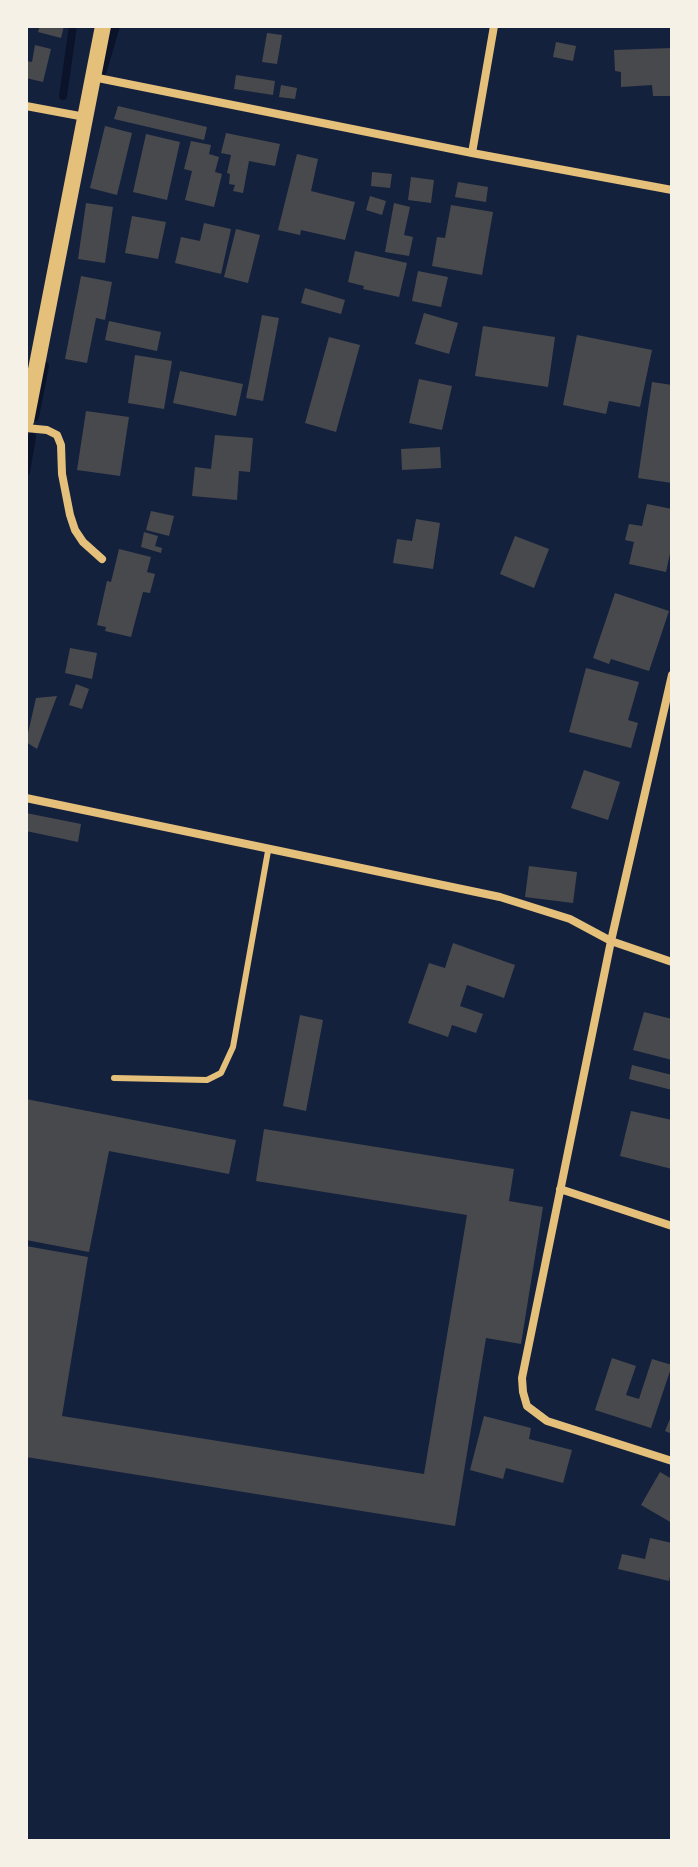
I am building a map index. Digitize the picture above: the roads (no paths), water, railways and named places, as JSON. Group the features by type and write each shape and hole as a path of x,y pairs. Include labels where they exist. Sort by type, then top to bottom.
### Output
{"main road":[{"path":"26,421 103,26"}],"street":[{"path":"472,153 494,26"},
{"path":"93,77 672,190"},
{"path":"26,106 85,117"},
{"path":"26,428 47,430 57,435 75,530 102,559"},
{"path":"672,675 670,696 611,941 522,1378 527,1406 547,1421 672,1461"},
{"path":"26,798 268,851 500,897 570,919 611,941 672,962"},
{"path":"560,1189 672,1226"}],"lane":[{"path":"114,1078 207,1080 221,1073 233,1047 268,851"}],"waterway":[{"path":"63,96 73,26"},
{"path":"102,73 116,26"},
{"path":"35,417 45,366"},
{"path":"26,472 32,437"}]}
